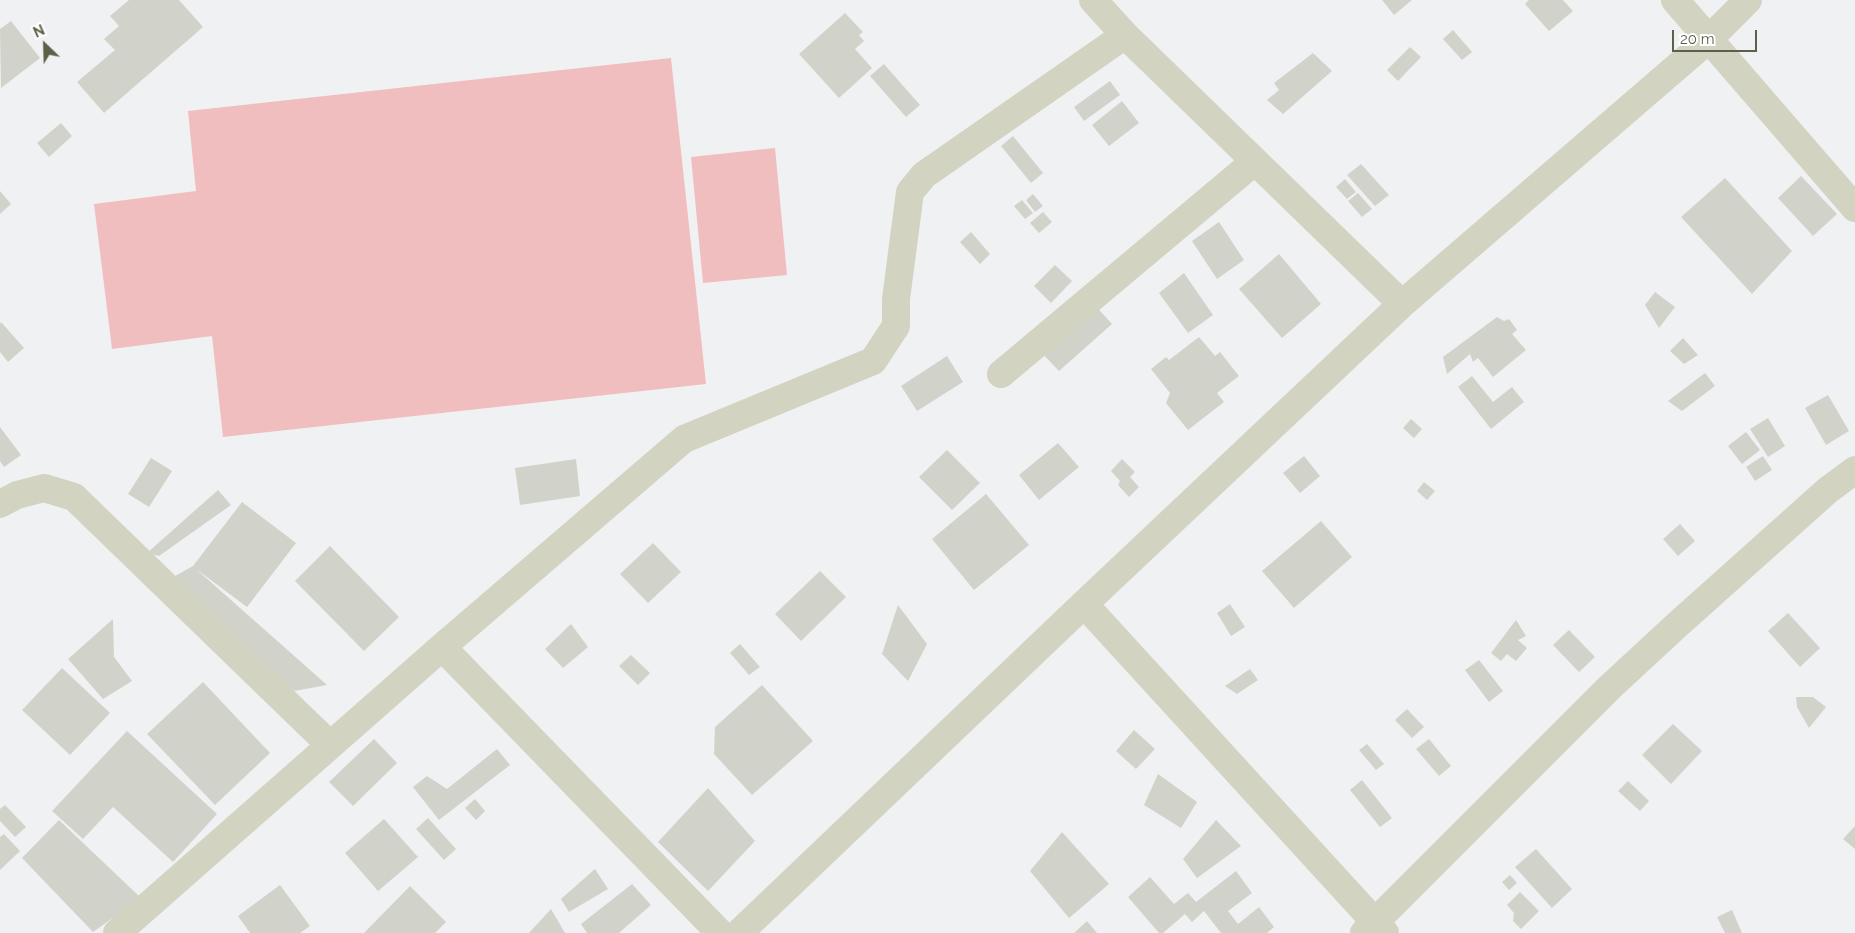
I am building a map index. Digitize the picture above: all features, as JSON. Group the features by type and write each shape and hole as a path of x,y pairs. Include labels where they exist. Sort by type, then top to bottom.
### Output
{"street":[{"path":"1093,0 1125,35 1254,162 1402,304"},
{"path":"1675,0 1855,208"},
{"path":"739,933 1402,304 1708,40 1748,0"},
{"path":"117,933 442,647 684,439 873,362 896,326 896,299 910,192 924,175 1125,35"},
{"path":"1001,374 1254,162"},
{"path":"1084,604 1375,930 1610,687 1676,625 1821,496 1855,470"},
{"path":"0,504 17,495 44,488 74,497 330,746"},
{"path":"442,647 720,933"}],"shaded area":[{"path":"671,58 706,384 223,437 212,336 112,349 94,204 196,191 188,111"},
{"path":"775,148 787,275 703,283 691,157"}],"building":[{"path":"129,0 179,0 203,27 104,113 77,82 115,50 104,39 119,26 110,16"},
{"path":"1382,0 1412,0 1394,15"},
{"path":"1529,0 1563,0 1573,11 1549,31 1525,4"},
{"path":"845,13 863,32 859,35 864,41 855,49 872,68 839,98 799,54"},
{"path":"11,21 40,58 1,88 0,29"},
{"path":"1453,30 1472,52 1462,60 1443,39"},
{"path":"1410,47 1421,57 1398,81 1387,70"},
{"path":"1313,53 1332,71 1283,114 1267,100 1279,90 1274,83"},
{"path":"884,64 920,105 906,117 870,76"},
{"path":"1110,81 1120,95 1084,121 1074,107"},
{"path":"1122,101 1139,123 1109,146 1092,125"},
{"path":"61,123 72,136 49,157 37,143"},
{"path":"1013,136 1043,173 1031,183 1001,146"},
{"path":"1361,164 1389,195 1375,206 1347,175"},
{"path":"1801,176 1837,214 1813,236 1778,198"},
{"path":"1725,178 1792,251 1752,294 1681,217"},
{"path":"1345,179 1356,192 1347,199 1336,187"},
{"path":"0,191 11,204 0,214"},
{"path":"1358,193 1372,209 1362,217 1348,201"},
{"path":"1033,194 1043,206 1035,212 1026,200"},
{"path":"1022,200 1033,213 1025,219 1014,206"},
{"path":"1043,212 1052,222 1039,233 1030,223"},
{"path":"1219,222 1244,260 1217,279 1192,241"},
{"path":"971,232 990,254 980,264 960,242"},
{"path":"1279,254 1321,304 1282,338 1239,289"},
{"path":"1055,265 1072,281 1051,303 1034,286"},
{"path":"1184,273 1213,315 1188,333 1159,293"},
{"path":"1655,292 1675,307 1659,328 1645,305"},
{"path":"1093,303 1112,324 1059,371 1039,350"},
{"path":"1497,317 1504,321 1509,319 1517,330 1512,334 1526,350 1493,377 1478,358 1473,362 1470,354 1447,374 1443,357"},
{"path":"1,322 24,348 8,362 0,352"},
{"path":"1199,337 1215,356 1220,352 1239,376 1217,393 1224,402 1188,430 1166,403 1170,393 1151,369 1166,357 1169,360"},
{"path":"1683,338 1698,355 1684,364 1670,351"},
{"path":"947,356 963,382 917,411 901,386"},
{"path":"1705,373 1715,386 1682,411 1668,401"},
{"path":"1472,376 1493,402 1512,387 1524,402 1491,429 1458,387"},
{"path":"1828,395 1849,431 1826,445 1805,408"},
{"path":"1768,418 1785,446 1768,457 1750,429"},
{"path":"1411,419 1422,429 1414,438 1403,428"},
{"path":"0,427 21,455 4,467 0,461"},
{"path":"1746,432 1760,450 1742,464 1728,446"},
{"path":"1058,443 1079,467 1039,500 1019,475"},
{"path":"947,450 980,483 952,510 919,477"},
{"path":"1304,456 1320,476 1300,493 1283,473"},
{"path":"1763,456 1772,470 1755,481 1746,467"},
{"path":"151,458 172,471 149,507 128,494"},
{"path":"576,459 580,496 520,505 515,468"},
{"path":"1122,459 1135,472 1130,477 1139,487 1129,497 1118,485 1120,481 1111,471"},
{"path":"1424,482 1435,491 1427,500 1417,491"},
{"path":"218,490 231,505 159,556 147,553"},
{"path":"986,494 1029,545 974,590 932,539"},
{"path":"242,502 296,543 247,607 196,569 327,685 294,691 168,580 193,566"},
{"path":"1321,521 1352,557 1294,608 1262,571"},
{"path":"1680,524 1695,541 1678,556 1663,539"},
{"path":"653,543 681,572 648,603 620,574"},
{"path":"330,546 399,617 364,651 295,581"},
{"path":"820,571 846,597 801,641 775,614"},
{"path":"1230,604 1245,627 1231,636 1217,613"},
{"path":"898,605 927,644 908,681 882,654"},
{"path":"1788,613 1820,648 1800,667 1768,631"},
{"path":"113,619 114,657 132,681 103,699 68,659"},
{"path":"1516,620 1526,636 1518,640 1527,648 1516,661 1507,654 1501,661 1491,653"},
{"path":"571,624 588,647 563,668 545,649"},
{"path":"1569,630 1595,657 1579,672 1553,645"},
{"path":"740,644 760,667 749,675 730,653"},
{"path":"631,655 650,673 638,685 619,666"},
{"path":"1479,660 1503,691 1489,702 1465,670"},
{"path":"62,668 110,713 70,755 22,710"},
{"path":"1250,669 1258,680 1237,694 1225,686"},
{"path":"203,682 270,753 215,805 147,734"},
{"path":"762,685 813,741 752,795 714,754 715,727"},
{"path":"1796,697 1813,697 1826,707 1809,728 1797,707"},
{"path":"1407,709 1424,727 1412,738 1395,720"},
{"path":"1673,724 1702,751 1671,784 1642,755"},
{"path":"1134,730 1155,749 1136,769 1116,751"},
{"path":"127,731 217,814 173,862 113,807 83,839 52,811"},
{"path":"374,739 397,763 353,806 329,782"},
{"path":"1429,739 1451,766 1439,776 1416,749"},
{"path":"1367,744 1384,764 1376,770 1359,750"},
{"path":"497,749 510,765 439,820 413,787 427,776 447,789"},
{"path":"1158,774 1197,802 1181,828 1144,805"},
{"path":"1362,780 1392,818 1380,827 1350,790"},
{"path":"1628,781 1649,801 1640,811 1618,791"},
{"path":"708,788 755,841 708,891 658,842"},
{"path":"475,799 485,811 476,820 465,808"},
{"path":"5,805 26,827 15,837 0,821 0,809"},
{"path":"428,818 456,849 444,860 416,829"},
{"path":"384,819 418,857 378,891 345,853"},
{"path":"59,820 141,898 93,932 22,858"},
{"path":"1216,820 1241,846 1197,878 1183,859"},
{"path":"1855,826 1855,849 1843,839"},
{"path":"1062,832 1109,884 1069,918 1030,871"},
{"path":"4,834 20,851 0,870 0,837"},
{"path":"1536,849 1572,889 1552,908 1515,867"},
{"path":"595,869 608,889 569,912 561,899"},
{"path":"1236,871 1252,893 1228,911 1238,924 1259,907 1274,927 1267,933 1221,933 1204,911 1192,922 1185,914 1163,933 1159,933 1128,897 1150,877 1174,904 1188,893 1196,902"},
{"path":"1510,875 1517,883 1509,890 1502,882"},
{"path":"632,884 651,905 619,933 587,933 581,924"},
{"path":"280,885 310,926 300,933 250,933 238,916"},
{"path":"410,886 446,922 435,933 364,933"},
{"path":"1520,892 1539,911 1521,929 1513,921 1514,913 1507,905"},
{"path":"551,909 565,933 529,933"},
{"path":"1732,910 1742,933 1725,933 1717,917"},
{"path":"1087,921 1097,933 1074,933"}]}
